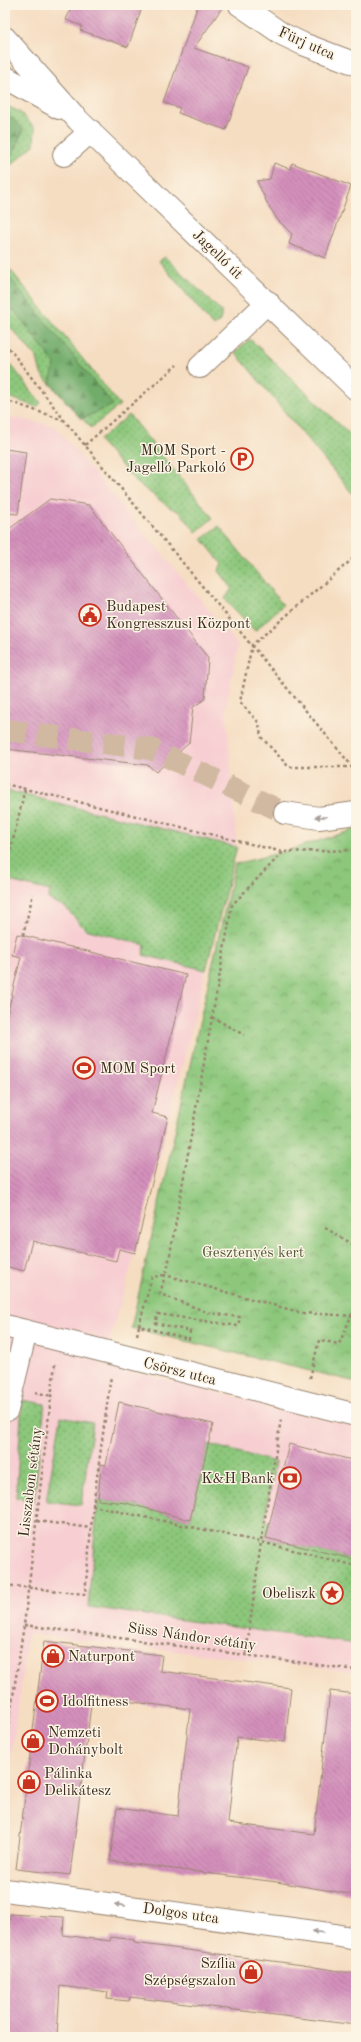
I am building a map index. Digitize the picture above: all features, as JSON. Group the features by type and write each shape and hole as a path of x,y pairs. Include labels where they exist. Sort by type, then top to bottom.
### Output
{"street":[{"name":"Fürj utca","path":"240,5 282,34 303,44 356,64"},
{"name":"Jagelló út","path":"5,38 85,126 356,389"},
{"name":"Jagelló út","path":"5,64 58,98"},
{"name":"Jagelló út","path":"5,77 85,126"},
{"path":"64,155 85,126"},
{"path":"200,367 268,302"},
{"path":"285,813 319,818 356,814"},
{"name":"Csörsz utca","path":"5,1326 356,1414"},
{"path":"6,1410 26,1331"},
{"name":"Dolgos utca","path":"5,1890 329,1934 356,1939"}],"path":[{"path":"5,343 64,420 356,771"},
{"path":"85,445 178,364"},
{"path":"5,400 64,420"},
{"path":"354,767 289,767 261,737 259,723 240,702 252,645 356,556"},
{"path":"5,784 283,852 356,850"},
{"path":"5,874 25,789"},
{"path":"139,1326 189,1339 190,1331 155,1323 158,1314 238,1326 240,1317 209,1313 160,1294 168,1266 232,905 283,852"},
{"path":"22,935 33,894"},
{"path":"212,1017 244,1035"},
{"path":"325,1228 356,1246"},
{"path":"137,1335 152,1278 165,1275 302,1313 356,1316"},
{"path":"310,1379 319,1340 339,1344 356,1304"},
{"name":"Lisszabon sétány","path":"5,1748 29,1588 55,1362"},
{"path":"5,1586 85,1594 93,1506 111,1376"},
{"path":"246,1654 261,1542 281,1417"},
{"path":"93,1506 261,1542 356,1566"},
{"path":"36,1521 91,1528"},
{"name":"Süss Nándor sétány","path":"24,1625 356,1670"}],"shaded area":[{"path":"5,416 55,426 238,645 226,707 237,847 135,1253 103,1364 356,1427 356,1672 28,1634 7,1787 5,1786"}],"green space":[{"path":"5,105 20,112 35,128 34,145 5,170"},
{"path":"5,111 23,129 14,153 5,160"},
{"path":"165,257 222,312 220,321 213,326 159,261"},
{"path":"5,263 120,405 91,428 41,374 37,358 5,321"},
{"path":"5,272 113,405 81,419 50,383 55,364 14,310 5,308"},
{"path":"250,339 356,440 356,498 235,352"},
{"path":"5,357 41,403 37,407 5,396"},
{"path":"129,415 213,518 196,532 180,512 169,507 136,482 99,440"},
{"path":"219,526 283,605 255,631 225,599 232,588 219,571 222,564 202,539"},
{"path":"5,790 237,847 206,970 143,955 145,945 85,929 65,907 48,899 50,891 5,880"},
{"name":"Gesztenyés kert","path":"356,829 356,1382 131,1328 235,864 283,852"},
{"path":"22,1400 45,1404 34,1500 16,1498"},
{"path":"61,1417 93,1423 81,1505 46,1501"},
{"path":"208,1444 275,1462 265,1520 270,1522 266,1538 356,1560 356,1644 88,1607 98,1500 126,1503 190,1520"}],"building":[{"path":"72,5 143,5 128,47 80,30 82,26 66,20"},
{"path":"198,5 224,5 194,48 248,67 226,130 178,113 180,108 164,103"},
{"path":"274,163 290,169 292,163 351,186 325,258 289,244 292,234 278,220 268,205 257,181 270,179"},
{"path":"5,449 26,452 18,514 5,513"},
{"name":"Budapest Kongresszusi Központ","path":"50,499 89,505 208,658 205,699 193,707 189,743 156,772 148,765 5,749 5,532"},
{"name":"MOM Sport","path":"17,934 186,975 152,1113 168,1117 135,1253 119,1249 116,1261 32,1241 24,1271 5,1266 5,1023 21,957 12,955"},
{"path":"119,1402 213,1424 190,1520 126,1503 98,1500 101,1464 106,1465"},
{"path":"289,1444 356,1461 356,1560 266,1538"},
{"path":"44,1641 162,1655 160,1671 291,1688 285,1742 237,1737 228,1823 314,1834 330,1691 356,1694 356,1895 277,1882 110,1861 117,1808 178,1816 190,1709 92,1697 70,1875 16,1869"},
{"path":"10,1914 64,1917 63,1935 110,1941 111,1937 134,1940 134,1943 303,1965 356,1974 356,2025 130,1997 129,2001 107,1999 108,1992 60,1986 57,2037 6,2037"}],"tunnel":[{"path":"5,730 151,749 285,813"}],"place":[{"name":"MOM Sport - Jagelló Parkoló","path":"242,459"},
{"name":"Budapest Kongresszusi Központ","path":"90,615"},
{"name":"MOM Sport","path":"84,1068"},
{"name":"K&H Bank","path":"290,1478"},
{"name":"Obeliszk","path":"332,1593"},
{"name":"Naturpont","path":"53,1656"},
{"name":"Idolfitness","path":"47,1701"},
{"name":"Nemzeti Dohánybolt","path":"33,1741"},
{"name":"Pálinka Delikátesz","path":"29,1782"},
{"name":"Szília Szépségszalon","path":"251,1972"}]}
